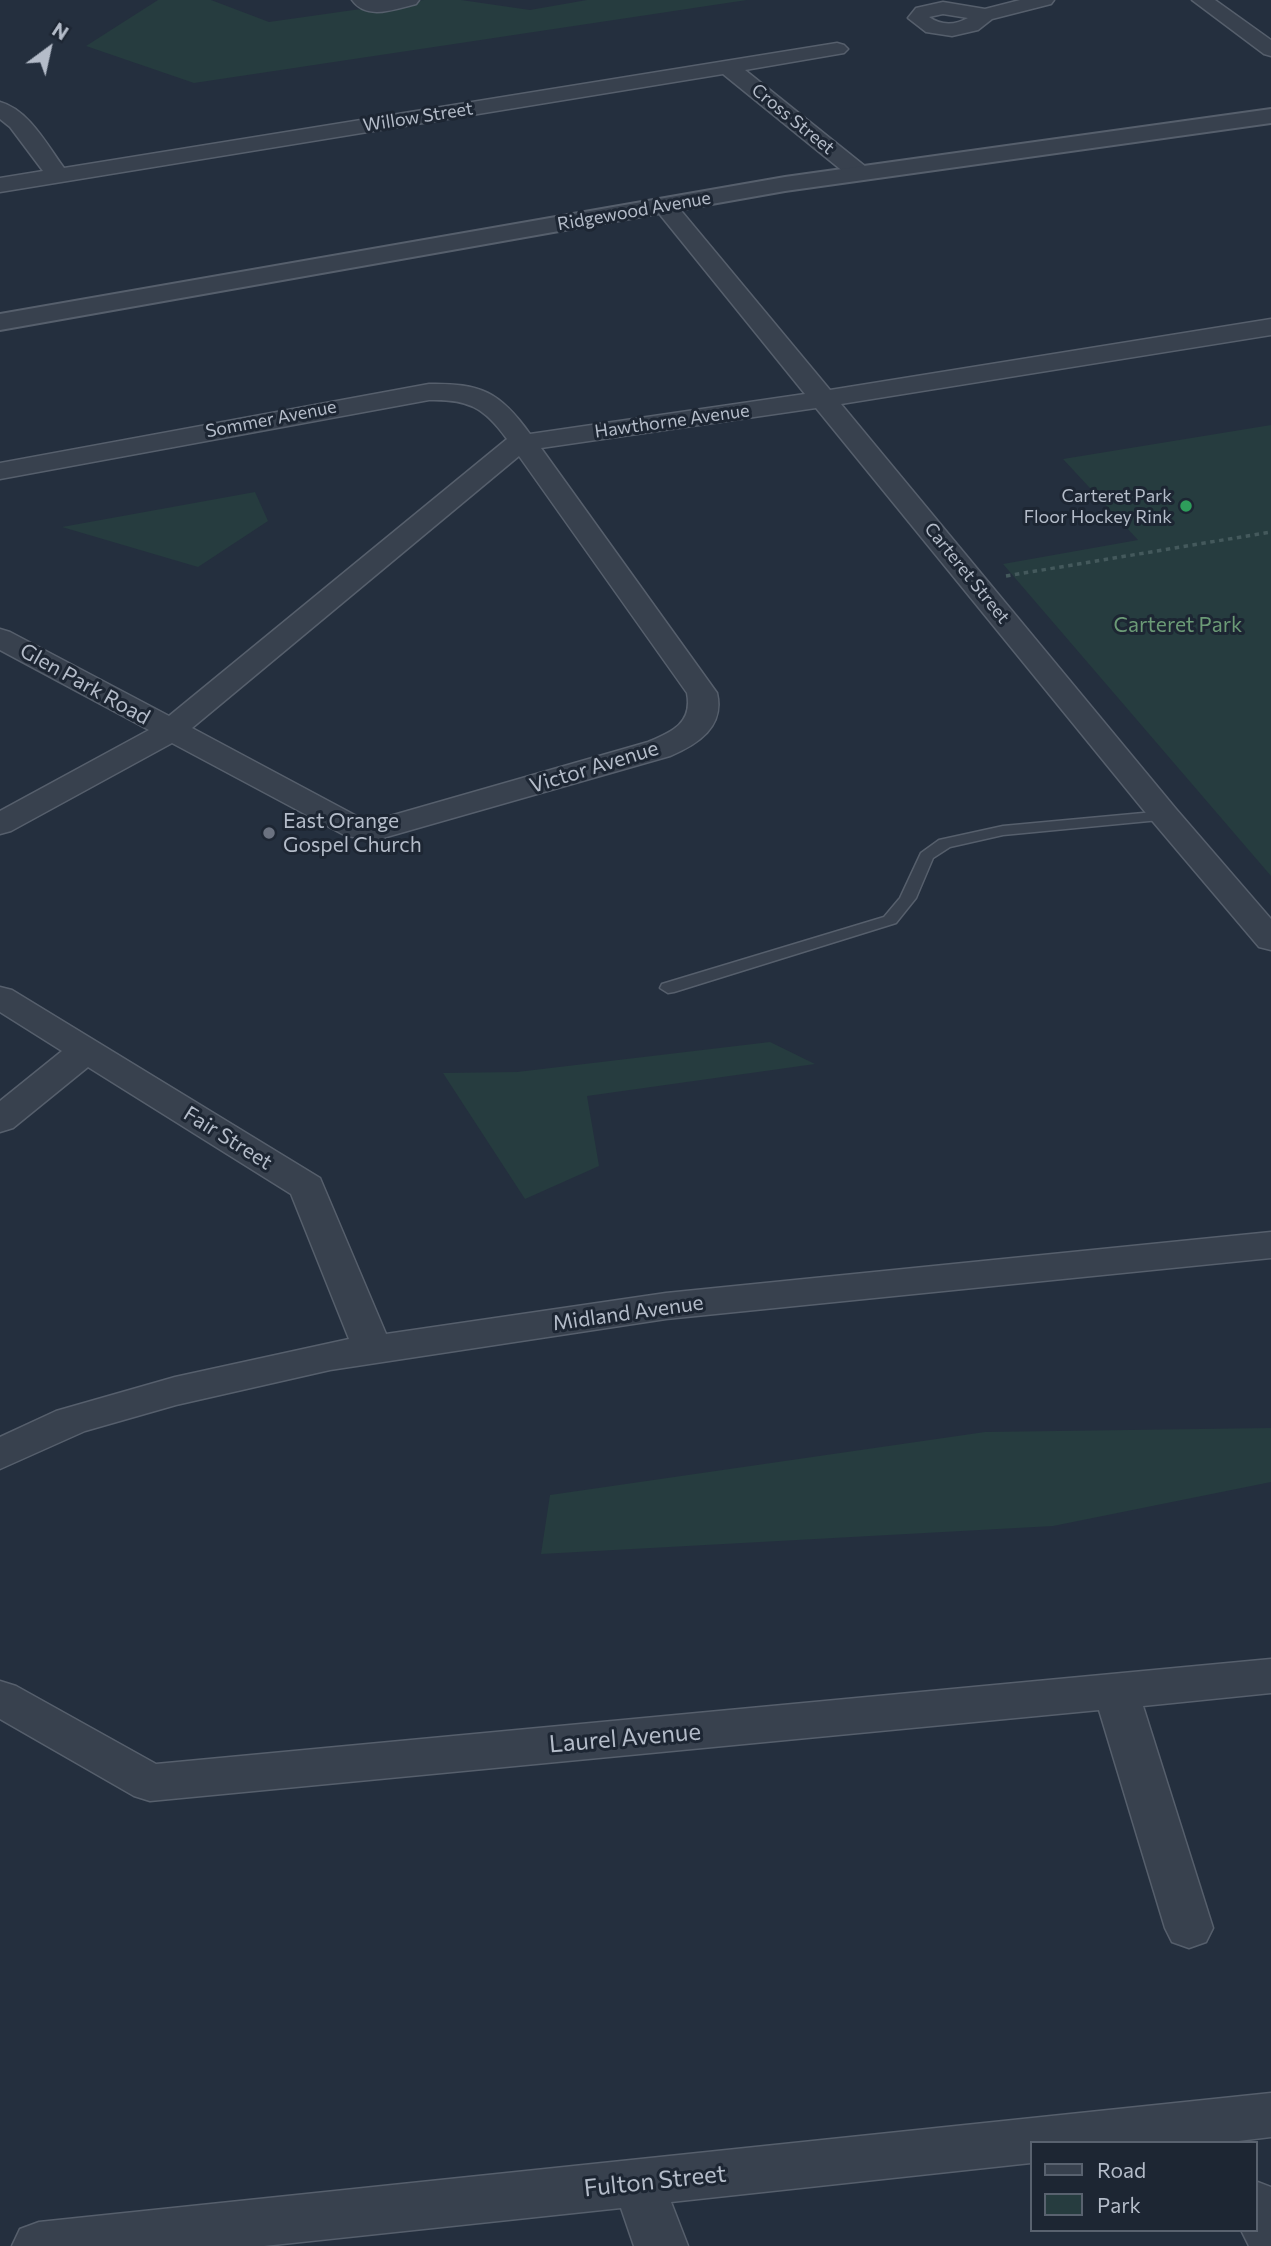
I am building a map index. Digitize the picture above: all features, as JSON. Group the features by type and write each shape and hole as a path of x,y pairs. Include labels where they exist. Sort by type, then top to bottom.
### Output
{"street":[{"path":"369,4 409,0"},
{"path":"985,15 1044,0"},
{"path":"1202,0 1271,50"},
{"name":"Willow Street","path":"0,185 837,49"},
{"name":"Cross Street","path":"727,67 858,172"},
{"path":"0,109 18,122 58,176"},
{"name":"Ridgewood Avenue","path":"0,322 858,172 1271,116"},
{"name":"Carteret Street","path":"665,206 1165,816 1271,940"},
{"name":"Hawthorne Avenue","path":"0,824 170,730 517,444 1271,327"},
{"name":"Sommer Avenue","path":"0,471 418,392 456,393 488,402 500,411 523,443"},
{"name":"Victor Avenue","path":"170,730 357,829 376,830 659,749 679,741 696,728 705,713 702,693 523,443"},
{"name":"Glen Park Road","path":"0,638 170,730"},
{"name":"Fair Street","path":"0,996 307,1187 373,1350"},
{"path":"0,1120 86,1049"},
{"name":"Midland Avenue","path":"0,1454 71,1421 174,1391 330,1356 666,1306 1271,1245"},
{"name":"Laurel Avenue","path":"0,1698 149,1783 1271,1676"},
{"path":"1116,1691 1189,1928"},
{"name":"Fulton Street","path":"1114,2141 1219,2132 1271,2115"},
{"name":"Fulton Street","path":"39,2246 184,2238 638,2182 1030,2148"},
{"path":"638,2182 661,2246"},
{"path":"1257,2208 1271,2236"}],"lane":[{"path":"668,988 890,920 909,898 920,869 932,850 956,838 1029,827 1165,816"}],"path":[{"path":"1005,576 1271,533"}],"green space":[{"path":"158,0 211,0 269,22 424,0 461,0 530,10 587,0 747,0 194,83 86,46"},
{"name":"Carteret Park","path":"1271,425 1271,876 1003,564 1138,540 1063,459"},
{"path":"255,492 268,521 198,567 62,527"},
{"path":"770,1042 815,1064 587,1096 599,1166 525,1199 443,1073 517,1072"},
{"path":"1271,1428 1271,1482 1053,1526 541,1554 550,1495 985,1432"}],"place":[{"name":"Carteret Park Floor Hockey Rink","path":"1186,506"},
{"name":"East Orange Gospel Church","path":"269,833"}]}
